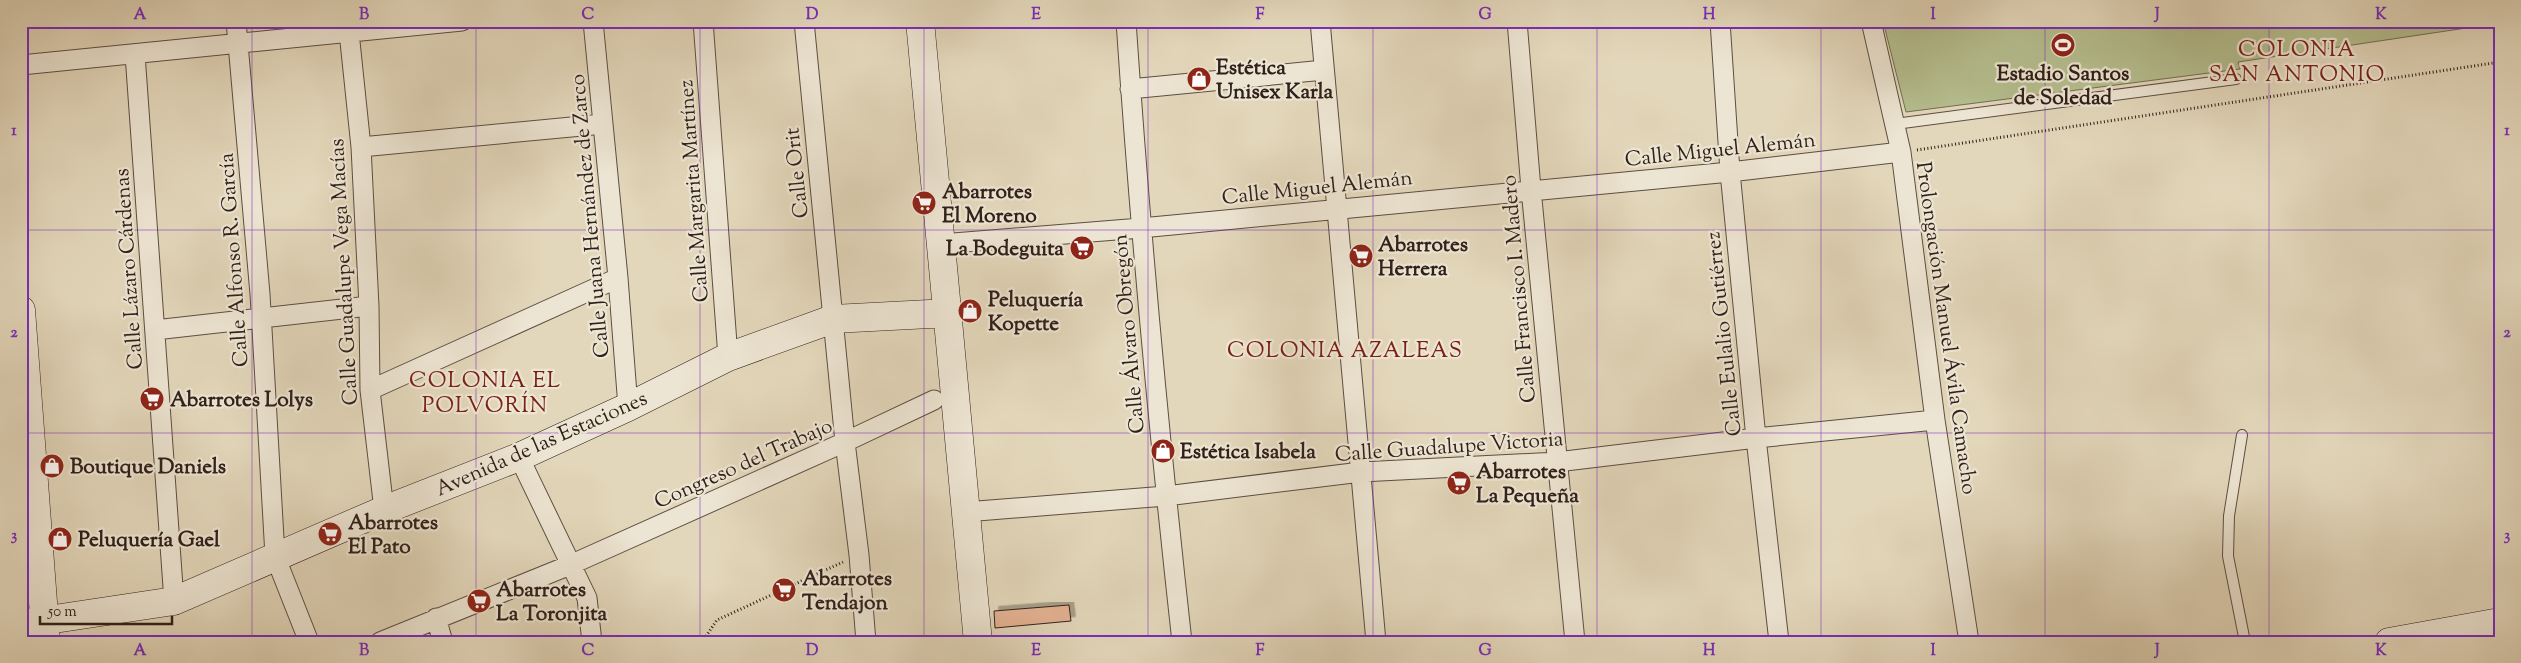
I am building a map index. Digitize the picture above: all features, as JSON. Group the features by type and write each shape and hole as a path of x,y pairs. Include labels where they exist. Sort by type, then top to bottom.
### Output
{"street":[{"name":"Calle Alfonso R. García","path":"236,21 260,319 275,556 309,642"},
{"path":"21,65 462,21"},
{"name":"Calle Juana Hernández de Zarco","path":"592,21 618,278 628,407"},
{"name":"Calle Margarita Martínez","path":"703,21 728,357"},
{"name":"Calle Orit","path":"804,21 845,442 859,554 866,642"},
{"path":"920,21 978,642"},
{"name":"Calle Álvaro Obregón","path":"1126,21 1141,228 1166,496 1182,642"},
{"path":"1320,21 1376,642"},
{"name":"Calle Francisco I. Madero","path":"1517,21 1531,189 1575,642"},
{"name":"Calle Eulalio Gutiérrez","path":"1720,21 1730,172 1756,438 1779,642"},
{"name":"Prolongación Manuel Ávila Camacho","path":"1871,21 1901,152 1935,420 1969,642"},
{"name":"Calle Guadalupe Vega Macías","path":"349,32 360,148 369,306 370,390 384,510"},
{"name":"Calle Lázaro Cárdenas","path":"135,54 174,601"},
{"path":"1130,89 1324,70"},
{"path":"360,148 603,124"},
{"name":"Calle Miguel Alemán","path":"941,244 1141,228 1531,189 1730,172 1901,152"},
{"path":"370,390 618,278"},
{"path":"155,330 369,306"},
{"path":"21,310 37,629"},
{"name":"Avenida de las Estaciones","path":"37,629 174,601 384,510 519,457 628,407 728,357 833,320 948,313"},
{"name":"Congreso del Trabajo","path":"380,642 570,564 845,442 934,400"},
{"name":"Calle Guadalupe Victoria","path":"965,512 1166,496 1361,472 1557,462 1756,438 1935,420"},
{"path":"519,457 587,598 592,642"},
{"path":"436,618 443,642"},
{"path":"2389,642 2500,622"}],"lane":[{"path":"1895,124 2236,79"},
{"path":"2242,435 2229,516 2228,556 2245,642"}],"path":[{"path":"1901,152 2500,62"},
{"path":"702,642 717,620 859,554"}],"green space":[{"name":"Estadio Santos de Soledad","path":"1883,21 2500,21 2500,23 2238,62 2240,69 1906,112"}],"building":[{"path":"1069,605 1071,621 995,628 994,611"}],"place":[{"name":"Estadio Santos de Soledad","path":"2063,45"},
{"name":"Estética Unisex Karla","path":"1199,79"},
{"name":"Abarrotes El Moreno","path":"924,203"},
{"name":"La Bodeguita","path":"1082,248"},
{"name":"Abarrotes Herrera","path":"1361,256"},
{"name":"Peluquería Kopette","path":"970,311"},
{"name":"Abarrotes Lolys","path":"152,399"},
{"name":"Estética Isabela","path":"1163,451"},
{"name":"Boutique Daniels","path":"52,466"},
{"name":"Abarrotes La Pequeña","path":"1459,483"},
{"name":"Abarrotes El Pato","path":"330,534"},
{"name":"Peluquería Gael","path":"60,539"},
{"name":"Abarrotes Tendajon","path":"784,590"},
{"name":"Abarrotes La Toronjita","path":"479,601"}],"district":[{"name":"COLONIA SAN ANTONIO","path":"2297,60"},
{"name":"COLONIA AZALEAS","path":"1345,349"},
{"name":"COLONIA EL POLVORÍN","path":"485,392"}]}
